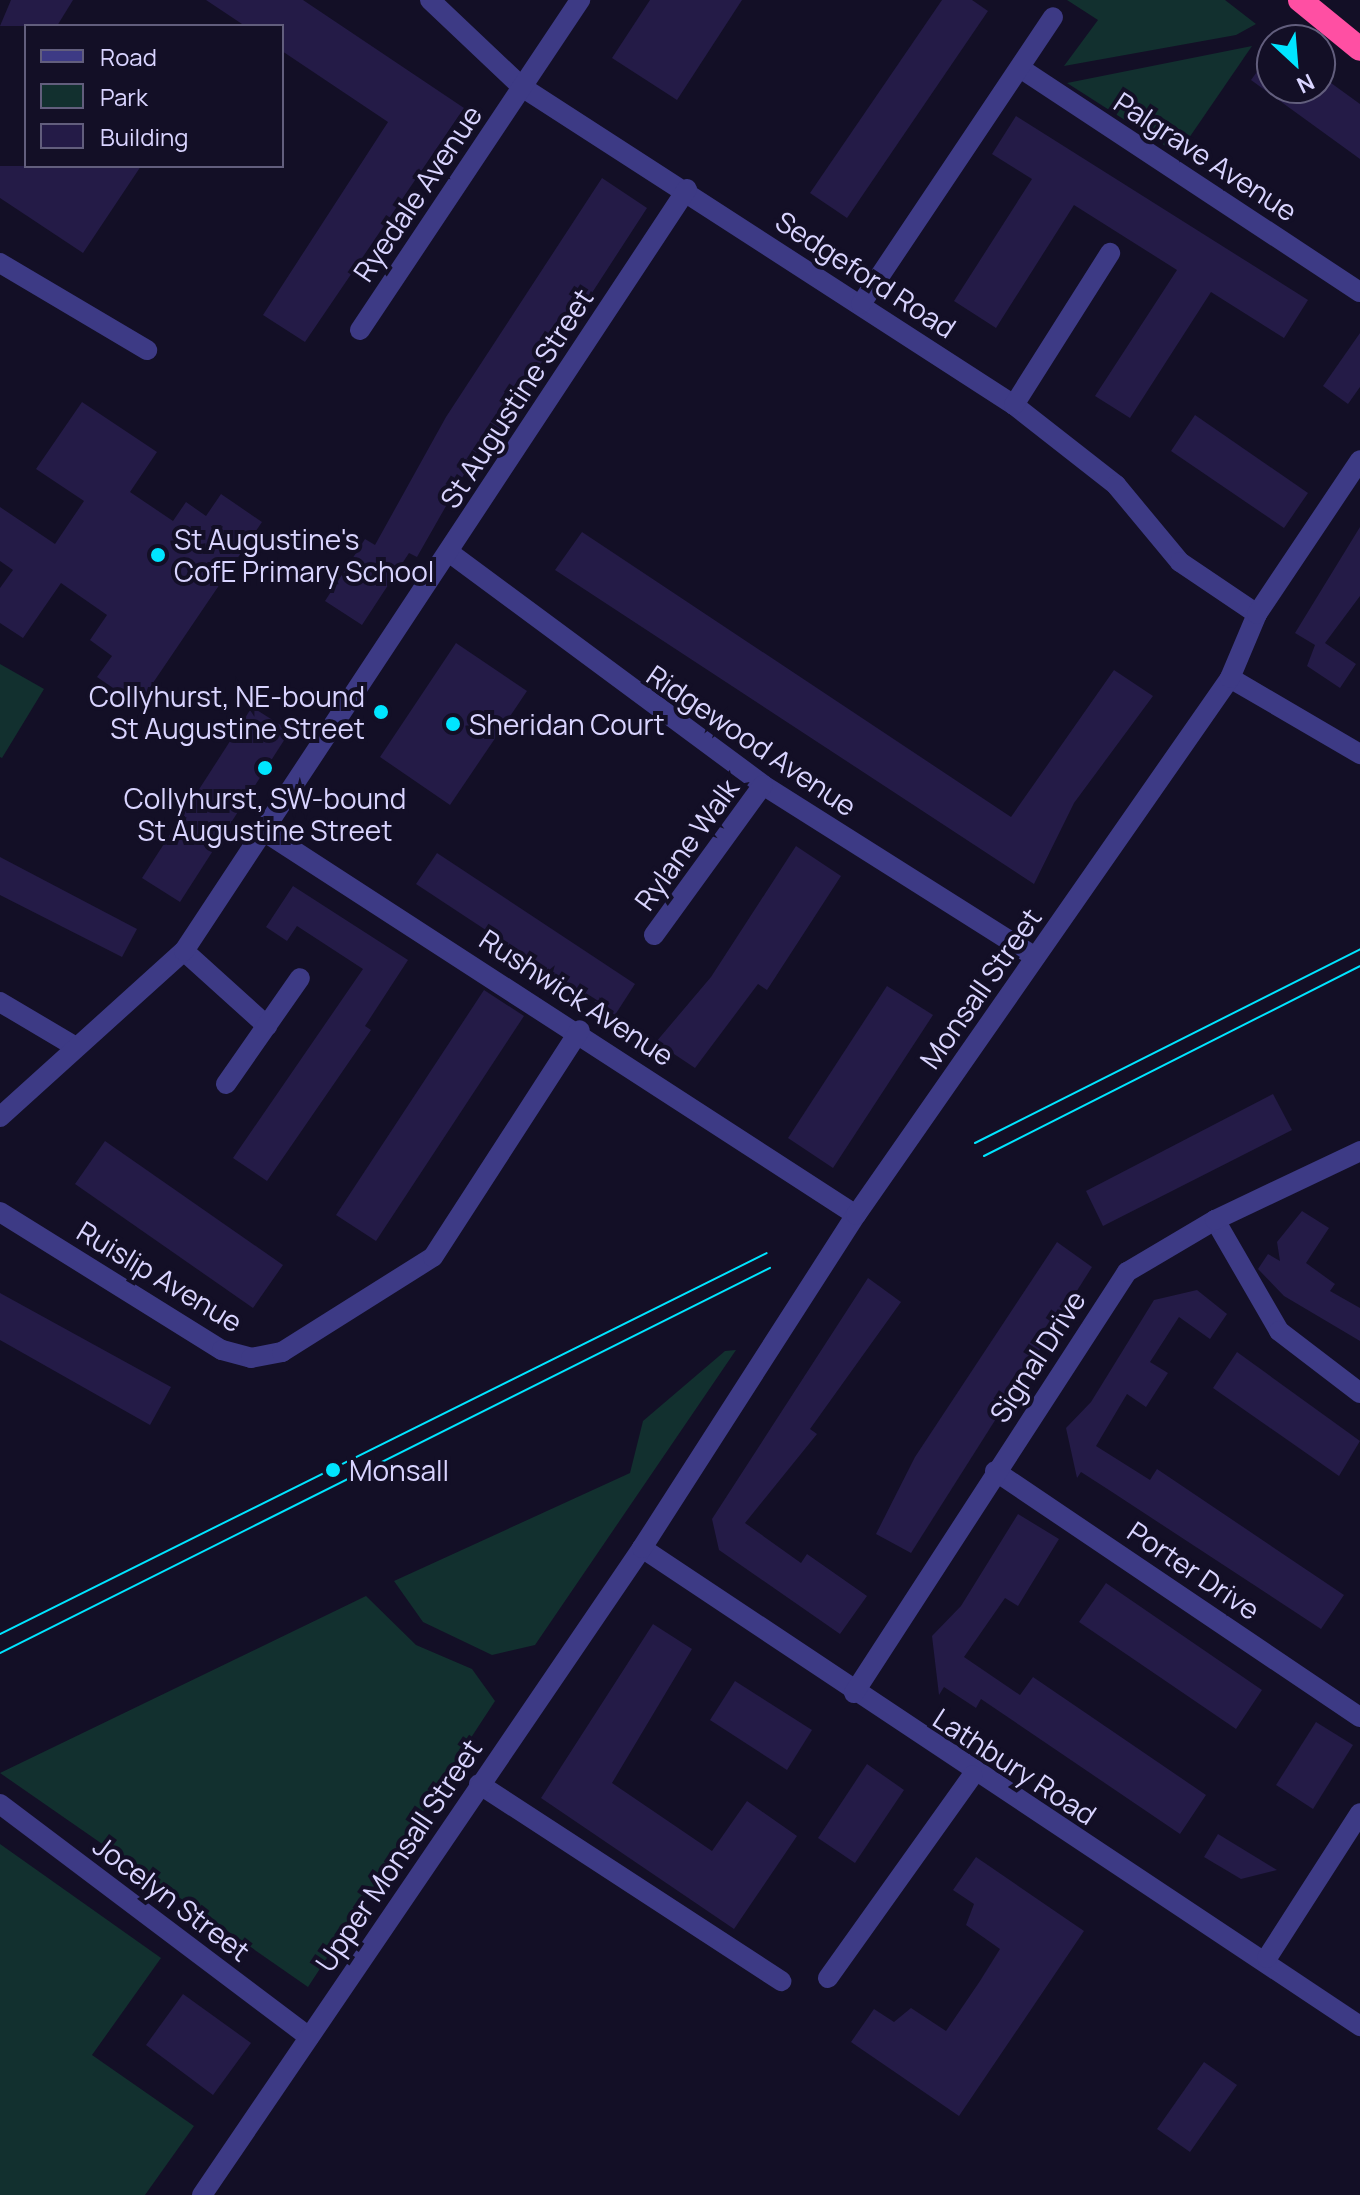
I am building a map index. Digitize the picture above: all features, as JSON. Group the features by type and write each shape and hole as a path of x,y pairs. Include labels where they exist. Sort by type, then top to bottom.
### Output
{"highway":[{"path":"1300,0 1360,49"}],"street":[{"name":"Sedgeford Road","path":"430,0 522,87 687,189 1014,405 1116,485 1180,562 1257,614"},
{"name":"Ryedale Avenue","path":"360,330 580,0"},
{"path":"861,304 1053,17"},
{"name":"Palgrave Avenue","path":"1020,68 1360,292"},
{"name":"St Augustine Street","path":"0,1117 74,1046 184,951 450,553 687,189"},
{"path":"1014,405 1110,253"},
{"path":"0,263 147,350"},
{"name":"Monsall Street","path":"642,1548 856,1215 1230,678 1257,614 1360,460"},
{"name":"Ridgewood Avenue","path":"450,553 763,785 1035,957"},
{"path":"1230,678 1360,754"},
{"name":"Rylane Walk","path":"654,935 763,785"},
{"name":"Rushwick Avenue","path":"265,832 580,1030 856,1215"},
{"path":"184,951 267,1026"},
{"path":"226,1084 300,978"},
{"path":"0,1002 74,1046"},
{"name":"Ruislip Avenue","path":"0,1212 222,1350 251,1358 282,1352 433,1257 580,1030"},
{"name":"Signal Drive","path":"854,1693 995,1471 1127,1272 1215,1220 1360,1151"},
{"path":"1215,1220 1279,1331 1360,1393"},
{"name":"Porter Drive","path":"995,1471 1360,1717"},
{"name":"Lathbury Road","path":"642,1548 973,1775 1267,1958 1360,2026"},
{"name":"Upper Monsall Street","path":"202,2195 642,1548"},
{"path":"828,1978 973,1775"},
{"path":"479,1784 781,1981"},
{"name":"Jocelyn Street","path":"0,1804 309,2037"},
{"path":"1267,1958 1360,1813"}],"green space":[{"path":"1067,0 1225,0 1256,24 1236,35 1064,66 1098,20"},
{"path":"1252,46 1178,154 1067,83"},
{"path":"0,664 44,689 2,758 0,757"},
{"path":"736,1350 535,1645 492,1655 423,1622 394,1581 630,1473 643,1421 725,1351"},
{"path":"366,1596 416,1645 472,1669 495,1701 308,1987 0,1773"},
{"path":"0,1844 161,1958 92,2055 194,2126 145,2195 0,2195"}],"building":[{"path":"11,0 73,0 58,24 0,26"},
{"path":"206,0 303,0 464,108 305,342 263,315 388,122 284,52 284,24 242,24"},
{"path":"650,0 742,0 677,100 612,58"},
{"path":"942,0 972,0 988,11 847,218 810,193"},
{"path":"1336,87 1360,104 1360,159 1284,104 1336,104"},
{"path":"1016,116 1308,300 1284,338 1211,292 1130,418 1095,396 1177,270 1074,205 996,328 954,301 1032,179 992,154"},
{"path":"0,166 140,168 83,253 0,198"},
{"path":"602,178 647,208 492,447 483,441 417,557 409,553 362,625 325,601 365,539 375,545 446,417"},
{"path":"1360,333 1360,387 1348,404 1323,386"},
{"path":"82,402 157,452 130,492 173,521 186,502 206,516 221,494 262,522 138,705 97,677 112,656 90,640 107,615 61,583 23,638 0,623 0,588 13,570 0,561 0,507 55,544 84,501 36,469"},
{"path":"1195,415 1308,493 1284,528 1171,451"},
{"path":"1360,527 1360,596 1325,643 1356,664 1340,688 1307,666 1315,645 1295,633"},
{"path":"582,532 1011,817 1114,670 1153,696 1074,803 1034,884 555,570"},
{"name":"Sheridan Court","path":"456,643 527,691 450,805 380,757"},
{"path":"252,707 290,731 180,902 142,878"},
{"path":"796,846 841,876 767,990 758,984 695,1068 656,1042 711,977"},
{"path":"437,853 635,984 615,1015 416,884"},
{"path":"0,857 137,929 122,957 0,895"},
{"path":"293,886 408,960 365,1026 371,1030 267,1181 233,1158 363,969 297,926 287,941 266,927"},
{"path":"887,986 933,1015 833,1168 788,1138"},
{"path":"484,990 524,1016 376,1241 336,1215"},
{"path":"1273,1094 1292,1130 1103,1226 1086,1191"},
{"path":"105,1141 283,1265 253,1308 75,1184"},
{"path":"1302,1211 1329,1228 1306,1263 1335,1284 1330,1291 1360,1308 1360,1341 1284,1296 1258,1269 1268,1254 1280,1261 1277,1242"},
{"path":"1057,1242 1092,1267 911,1553 876,1534 915,1457"},
{"path":"868,1278 901,1302 810,1429 817,1434 745,1523 801,1563 807,1554 867,1596 840,1634 719,1550 712,1519"},
{"path":"1197,1290 1227,1314 1210,1339 1179,1317 1150,1362 1168,1373 1146,1407 1127,1394 1096,1446 1150,1480 1157,1469 1344,1595 1321,1629 1081,1472 1077,1478 1066,1428 1091,1402 1154,1300"},
{"path":"0,1293 171,1387 150,1425 0,1340"},
{"path":"1237,1352 1360,1441 1339,1476 1213,1388"},
{"path":"1018,1514 1059,1539 1018,1606 1005,1598 964,1657 1020,1695 1033,1677 1206,1795 1180,1834 981,1699 976,1708 944,1687 939,1695 932,1636 961,1606"},
{"path":"1106,1583 1262,1690 1236,1729 1079,1622"},
{"path":"653,1624 692,1649 612,1783 712,1851 747,1801 797,1836 734,1929 541,1798"},
{"path":"735,1681 812,1730 787,1770 710,1720"},
{"path":"1316,1722 1353,1745 1313,1809 1276,1785"},
{"path":"867,1764 904,1790 855,1863 818,1838"},
{"path":"1218,1834 1277,1870 1241,1879 1204,1857"},
{"path":"976,1857 1084,1931 959,2116 851,2042 874,2009 894,2022 911,2008 946,2031 980,1981 1000,1949 966,1925 974,1904 953,1890"},
{"path":"183,1994 251,2043 213,2095 146,2045"},
{"path":"1204,2062 1237,2085 1190,2152 1157,2129"}],"tram line":[{"path":"975,1143 1360,949"},
{"path":"984,1156 1360,966"},
{"path":"0,1634 767,1253"},
{"path":"0,1653 770,1268"}],"place":[{"name":"St Augustine's CofE Primary School","path":"158,555"},
{"name":"Collyhurst, NE-bound St Augustine Street","path":"381,712"},
{"name":"Sheridan Court","path":"453,724"},
{"name":"Collyhurst, SW-bound St Augustine Street","path":"265,768"},
{"name":"Monsall","path":"333,1470"}]}
